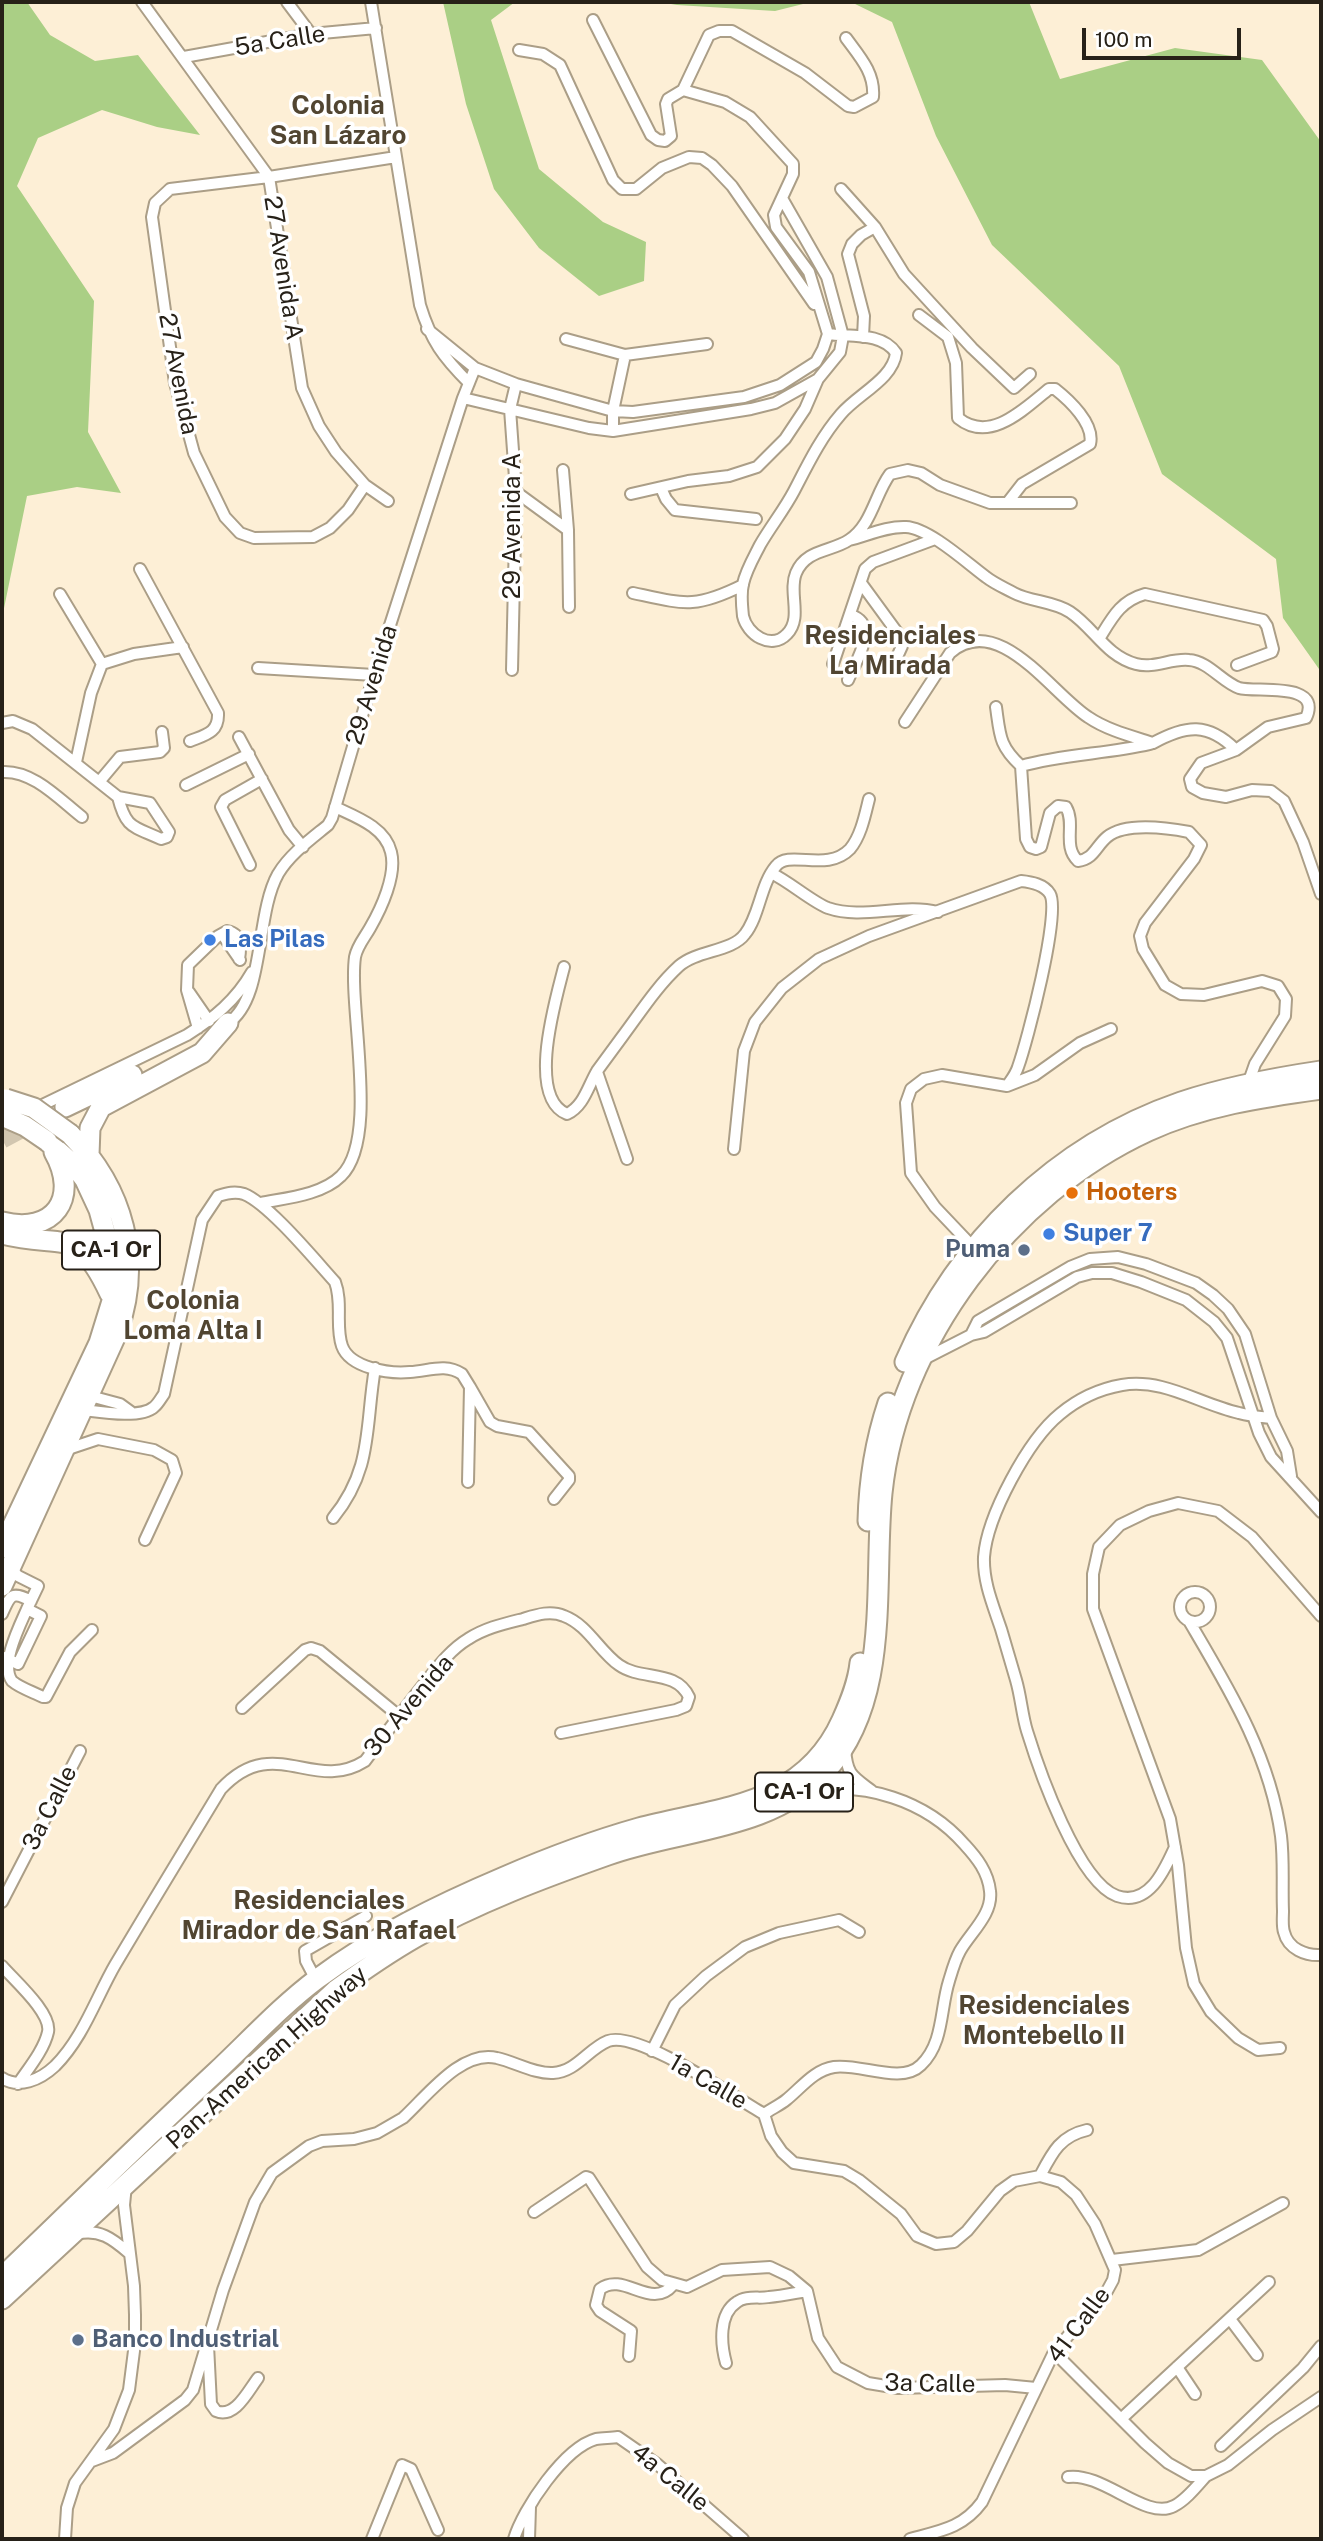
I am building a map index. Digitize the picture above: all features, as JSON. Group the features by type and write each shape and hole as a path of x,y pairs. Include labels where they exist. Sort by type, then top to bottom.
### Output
{"highway":[{"path":"65,1107 190,1047 218,1022"},
{"path":"89,1155 90,1128 101,1107 202,1053 218,1022"},
{"name":"Pan-American Highway","path":"2,2277 292,2000 316,1980 390,1930 474,1889 602,1839 751,1801 788,1785 805,1772 825,1750 838,1730 851,1700 859,1670 864,1622 869,1488 883,1419 898,1378 927,1318 973,1247 1018,1200 1054,1170 1091,1144 1125,1125 1179,1103 1248,1084 1321,1071"},
{"name":"Pan-American Highway","path":"2,2300 336,1990 378,1960 453,1917 611,1854 662,1839 720,1827 766,1812 804,1793 845,1748 866,1697 872,1665 882,1492 889,1453 896,1422 918,1362 952,1304 998,1245 1044,1199 1089,1164 1121,1145 1150,1130 1190,1115 1254,1098 1321,1089"},
{"name":"CA-1 Or","path":"2,1097 34,1108 70,1134 89,1155 108,1183 116,1202 123,1223 130,1263 122,1320 8,1583"},
{"name":"CA-1 Or","path":"2,1116 25,1126 75,1165 99,1210 113,1261 113,1301 99,1343 2,1548"},
{"path":"2,1222 22,1225 40,1222 51,1217 61,1205 66,1181 48,1142"},
{"path":"2,1234 16,1238 60,1241 81,1250 97,1267 113,1301"},
{"path":"952,1304 960,1286 978,1261 978,1253 973,1247"},
{"path":"256,2066 247,2062 247,2053 282,2017 292,2000"},
{"path":"190,2126 194,2112 227,2082 225,2073 217,2071"}],"street":[{"name":"27 Avenida A","path":"142,2 269,177 302,388 319,426 337,452 365,485 388,501"},
{"path":"287,2 311,34"},
{"path":"371,2 420,305 427,329 444,358 469,383"},
{"path":"593,20 651,135 657,140 665,141 671,136 666,115 668,99 683,90 709,35 719,31 732,31 805,73 853,107 873,97 874,90 870,72 846,38"},
{"name":"5a Calle","path":"184,57 311,34 376,28"},
{"path":"519,50 543,54 560,65 613,180 622,189 636,189 662,168 689,157 702,158 733,186 803,285 827,329 843,336 863,337 890,344 896,352 894,364 882,378 849,405 823,439 752,559 743,585 743,617 751,630 761,639 772,642 787,635 795,619 793,597 796,572 813,553 893,527 909,527 935,539 988,579 1019,596 1069,611 1114,655 1138,664 1162,664 1188,659 1200,663 1237,688 1253,691 1288,690 1302,695 1310,703 1306,718 1268,727 1236,750 1201,763 1190,779 1192,787 1203,793 1226,797 1252,790 1271,791 1284,801 1303,842 1321,894"},
{"path":"427,329 475,369 516,384 612,411 633,412 744,397 780,385 816,362 823,349 827,329 808,272 776,227 774,215 793,174 793,164 750,117 724,102 683,90"},
{"path":"269,177 396,158"},
{"name":"27 Avenida","path":"269,177 170,188 155,203 152,217 175,383 194,453 225,517 240,533 254,538 313,537 330,528 348,510 365,485"},
{"path":"841,189 875,227 904,274 972,348 1014,388 1030,374"},
{"path":"631,494 729,476 757,467 785,439 805,409 818,379 840,352 843,336 827,277 783,200"},
{"path":"863,337 864,316 848,254 852,244 861,235 875,227"},
{"path":"919,315 948,337 956,363 958,418 966,425 981,427 1006,423 1049,390 1055,389 1067,398 1090,430 1090,443 1023,484 1008,502"},
{"path":"566,339 625,355 707,344"},
{"path":"613,431 612,411 625,355"},
{"name":"29 Avenida","path":"2,1125 198,1028 242,1012 252,988 272,887 284,866 328,825 335,807 374,675 463,397 475,369"},
{"path":"463,397 589,428 613,431 775,403 818,379"},
{"name":"29 Avenida A","path":"512,670 516,492 510,410 516,384"},
{"path":"563,470 568,530 569,607"},
{"path":"849,540 874,508 879,489 890,474 908,470 920,473 971,498 990,503 1072,503"},
{"path":"661,488 676,510 756,519"},
{"path":"516,492 568,530"},
{"path":"833,664 865,569 873,562 935,539"},
{"path":"140,569 184,647 218,718 213,731 190,741"},
{"path":"861,583 899,635 902,646 897,657"},
{"path":"633,593 674,602 698,603 743,585"},
{"path":"60,594 102,664"},
{"path":"1099,639 1120,606 1132,597 1145,594 1263,620 1267,626 1272,652 1237,665"},
{"path":"848,680 866,637 862,622 851,615"},
{"path":"905,722 950,653 960,644 976,640 1010,651 1036,670 1086,717 1153,743"},
{"path":"102,664 134,654 184,647"},
{"path":"76,762 91,694 102,664"},
{"path":"258,668 374,675"},
{"path":"996,707 1007,754 1021,766 1026,839 1030,847 1041,847 1050,813 1058,806 1066,807 1070,814 1069,846 1072,856 1078,861 1091,857 1108,835 1141,827 1189,832 1201,845 1194,859 1145,923 1140,936 1143,949 1165,985 1181,994 1204,995 1262,981 1278,986 1286,999 1285,1016 1255,1064 1248,1084"},
{"path":"2,723 13,721 23,724 76,762 118,797 150,803 169,832 167,837 162,839 129,825 122,814 118,797"},
{"path":"1021,766 1153,743 1171,733 1192,727 1224,738 1236,750"},
{"path":"99,782 120,757 160,752 164,748 162,732"},
{"path":"239,737 289,830 303,847"},
{"path":"186,785 248,754"},
{"path":"2,772 20,772 30,777 82,817"},
{"path":"250,865 221,807 225,800 262,779"},
{"path":"564,967 549,1028 545,1072 554,1103 560,1111 567,1114 579,1107 597,1072 645,1006 680,965 701,953 737,943 746,933 771,873 778,863 789,859 817,862 835,859 851,848 860,830 869,799"},
{"path":"261,1203 329,1185 343,1175 352,1158 357,1137 362,1072 354,1002 355,957 373,923 389,881 391,853 387,842 376,828 335,807"},
{"path":"771,873 788,881 827,908 849,911 920,907 938,912"},
{"path":"734,1149 744,1051 755,1021 782,988 820,959 869,936 1021,881 1037,884 1050,894 1051,920 1045,962 1018,1070 1007,1086"},
{"path":"198,1028 187,990 188,965 227,931 239,938 239,959 254,970"},
{"name":"29 Avenida","path":"218,1022 224,1009 254,970"},
{"path":"187,990 218,1022"},
{"path":"973,1247 935,1207 911,1173 906,1103 911,1089 917,1083 934,1076 1007,1086 1035,1075 1080,1043 1111,1029"},
{"path":"597,1072 627,1159"},
{"path":"87,1403 118,1415 142,1413 153,1408 164,1394 202,1220 218,1196 230,1192 243,1193 261,1203 335,1282 339,1293 343,1349 357,1363 400,1372 444,1367 462,1374 490,1422 497,1426 529,1432 569,1476 569,1480 554,1499"},
{"path":"918,1362 971,1335 984,1332 1058,1281 1069,1267 1090,1259 1118,1256 1146,1264 1196,1283 1228,1309 1245,1334 1271,1418 1286,1451 1291,1476"},
{"path":"1090,1259 1092,1273"},
{"path":"1141,1282 1146,1264"},
{"path":"1058,1281 1092,1273 1112,1273 1186,1300 1214,1322 1227,1338 1259,1433 1271,1457 1321,1512"},
{"path":"1235,1361 1251,1355"},
{"path":"332,1518 351,1494 362,1470 375,1368"},
{"path":"1175,1847 1154,1886 1132,1897 1119,1897 1095,1881 1076,1850 1047,1791 1027,1730 1019,1690 988,1593 984,1566 986,1543 1000,1501 1040,1435 1058,1415 1091,1394 1124,1385 1162,1386 1238,1413 1271,1418"},
{"path":"468,1482 470,1387"},
{"path":"64,1450 98,1439 154,1450 172,1460 176,1473 145,1540"},
{"path":"1280,2048 1263,2051 1251,2048 1224,2026 1201,1998 1189,1965 1170,1819 1093,1609 1093,1574 1099,1548 1120,1525 1149,1511 1178,1503 1218,1511 1252,1537 1321,1616"},
{"path":"2,1591 18,1576 38,1586 4,1657 5,1671 10,1681 43,1697 70,1652 92,1630"},
{"path":"8,1583 29,1605"},
{"path":"2,1614 9,1598 8,1583"},
{"name":"30 Avenida","path":"18,2084 30,2082 54,2067 82,2029 115,1965 221,1789 234,1775 249,1768 277,1762 329,1773 351,1769 365,1761 443,1661 466,1640 490,1627 545,1613 562,1614 578,1623 621,1667 634,1673 663,1677 677,1683 686,1689 689,1697 686,1706 676,1710 561,1733"},
{"path":"1189,1621 1235,1699 1258,1747 1273,1796 1281,1838 1284,1933 1293,1948 1311,1956 1321,1955"},
{"path":"242,1708 304,1650 311,1648 320,1651 399,1716"},
{"path":"845,1748 846,1767 854,1777 875,1792"},
{"name":"3a Calle","path":"2,1902 80,1751"},
{"path":"804,1793 842,1787 875,1792 923,1810 950,1827 981,1862 990,1891 988,1910 959,1953 948,1983 937,2043 923,2063 915,2070 901,2074 849,2066 833,2067 821,2071 764,2114 771,2136 794,2163 844,2171 901,2214 917,2236 936,2244 954,2242 967,2231 1000,2190 1014,2181 1040,2176 1061,2182 1076,2195 1095,2224 1112,2260 1198,2250 1283,2203"},
{"path":"316,1980 306,1961 305,1951 366,1916"},
{"path":"652,2051 675,2005 706,1976 745,1947 779,1933 839,1920 859,1932"},
{"path":"2,1966 45,2014 49,2030 18,2084 2,2078"},
{"name":"1a Calle","path":"207,2342 223,2290 262,2187 272,2173 309,2146 322,2141 354,2139 377,2133 393,2124 403,2118 459,2065 473,2057 494,2057 551,2074 569,2068 608,2041 625,2040 669,2057 764,2114"},
{"path":"1040,2176 1062,2140 1087,2130"},
{"path":"534,2212 586,2177 647,2267 662,2280 687,2287 722,2270 770,2267 789,2276 807,2291"},
{"path":"65,2539 67,2508 75,2483 114,2429 129,2390 135,2343 135,2315 124,2205 127,2182"},
{"path":"69,2235 85,2231 97,2232 114,2240 129,2253"},
{"name":"41 Calle","path":"1036,2388 1054,2352 1107,2291 1115,2270 1112,2260"},
{"path":"1121,2419 1269,2282"},
{"path":"629,2356 631,2331 600,2311 596,2305 600,2289 606,2284 614,2284 659,2295 667,2292 673,2285"},
{"path":"726,2363 721,2345 724,2323 729,2310 737,2301 750,2297 766,2298 807,2291"},
{"name":"3a Calle","path":"807,2291 818,2338 837,2367 867,2383 898,2388 1005,2385 1036,2388"},
{"path":"1230,2319 1256,2355"},
{"path":"207,2342 211,2404 216,2411 226,2413 234,2409 258,2378"},
{"path":"92,2461 113,2453 185,2400 197,2382 207,2342"},
{"path":"1220,2446 1303,2368 1321,2346"},
{"path":"1054,2352 1168,2463 1191,2476 1206,2476"},
{"path":"1177,2367 1195,2394"},
{"path":"910,2539 940,2531 971,2518 982,2502 1036,2388"},
{"path":"1068,2477 1079,2475 1095,2480 1140,2503 1166,2509 1177,2505 1206,2476 1228,2465 1272,2430 1321,2397"},
{"name":"4a Calle","path":"514,2539 530,2504 545,2483 575,2451 594,2440 618,2437 657,2464 743,2539"},
{"path":"372,2539 402,2465 411,2469 438,2530"},
{"path":"529,2539 530,2504"}],"green space":[{"path":"2,2 27,2 50,35 95,61 138,55 200,135 157,127 102,110 38,138 17,186 94,301 88,432 121,493 77,487 27,496 2,618"},
{"path":"443,2 515,2 491,20 539,169 603,222 646,242 644,281 599,296 539,248 494,189 466,104"},
{"path":"659,2 811,2 775,11"},
{"path":"851,2 1029,2 1060,79 1175,48 1262,60 1321,142 1321,683 1319,669 1283,618 1276,559 1162,474 1119,366 992,245 936,136 892,22"}],"tunnel":[{"path":"2,1139 38,1120"}],"place":[{"name":"Las Pilas","path":"210,940"},
{"name":"Hooters","path":"1072,1193"},
{"name":"Super 7","path":"1049,1234"},
{"name":"Puma","path":"1024,1250"},
{"name":"Banco Industrial","path":"78,2340"}],"district":[{"name":"Colonia San Lázaro","path":"338,121"},
{"name":"Residenciales La Mirada","path":"890,651"},
{"name":"Colonia Loma Alta I","path":"193,1316"},
{"name":"Residenciales Mirador de San Rafael","path":"319,1916"},
{"name":"Residenciales Montebello II","path":"1044,2021"}]}
